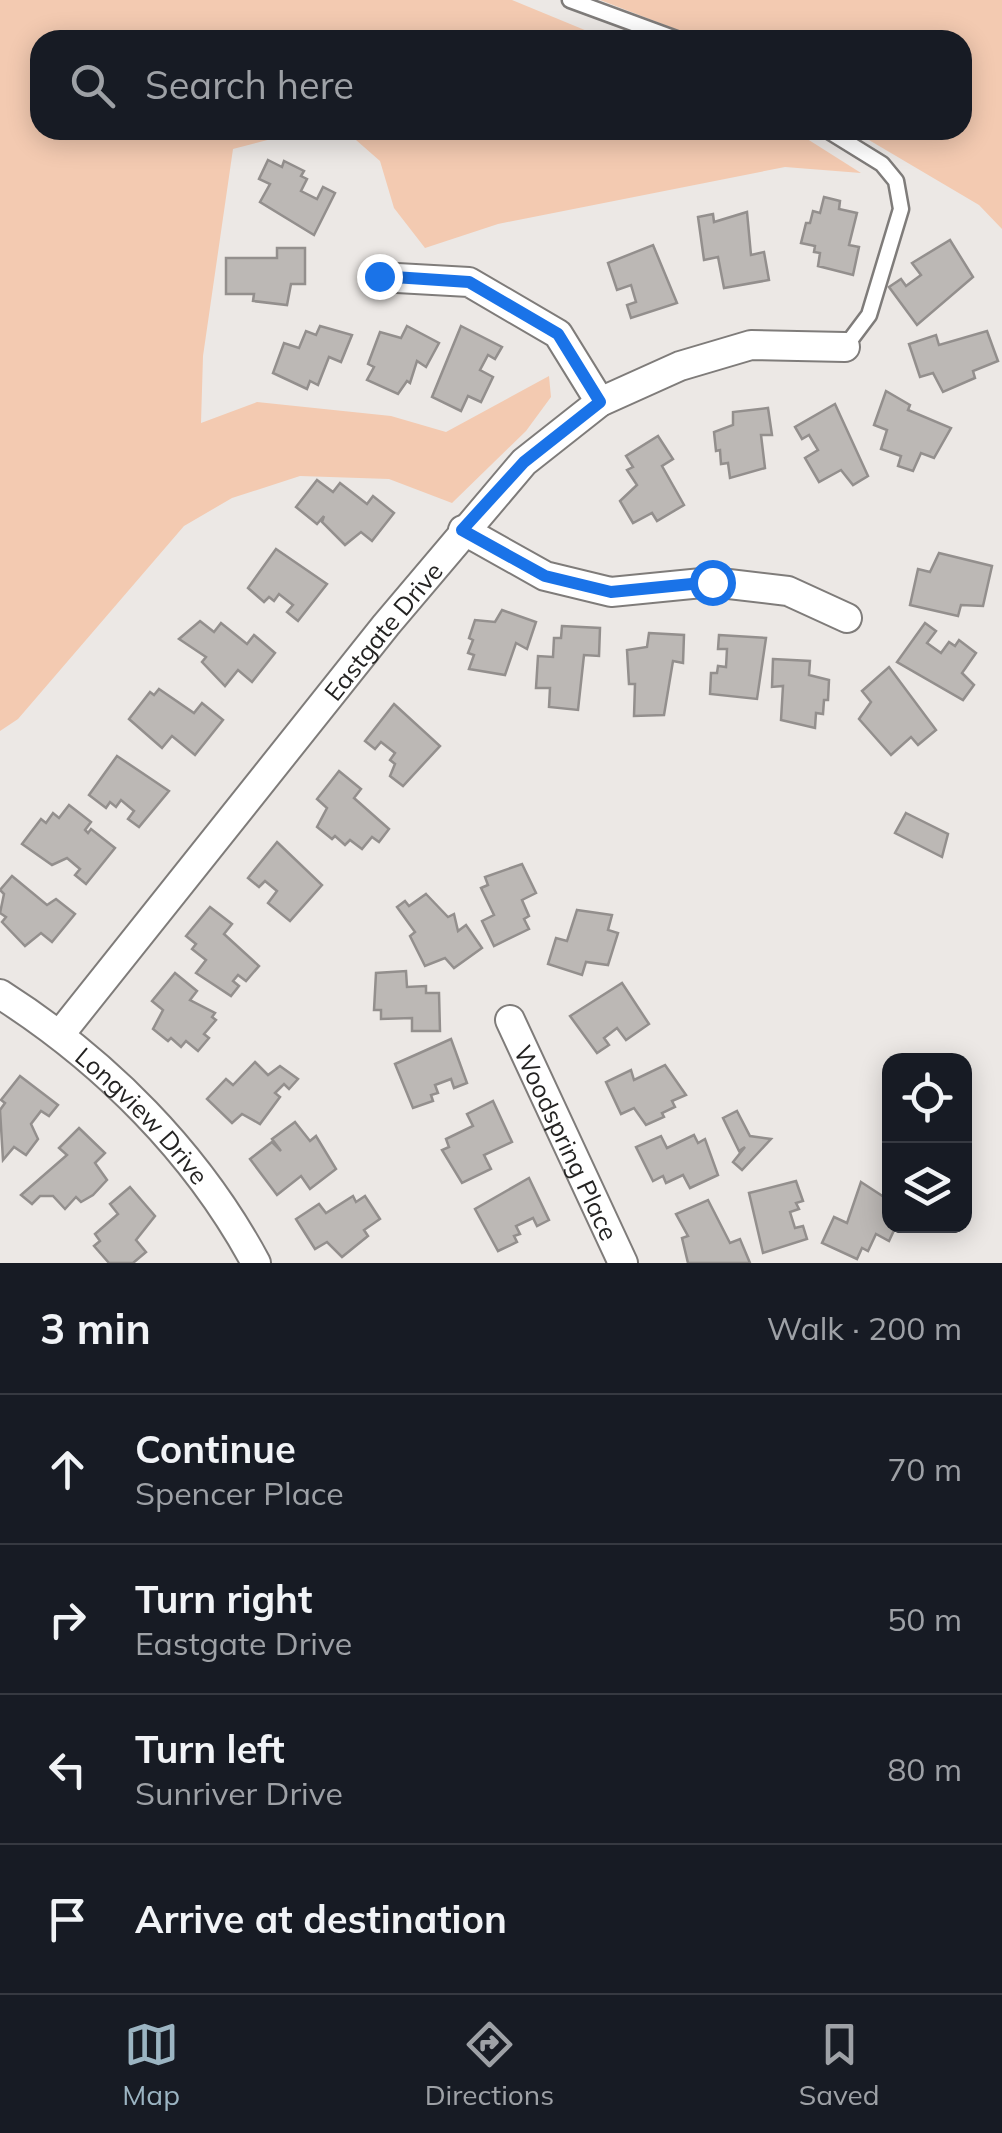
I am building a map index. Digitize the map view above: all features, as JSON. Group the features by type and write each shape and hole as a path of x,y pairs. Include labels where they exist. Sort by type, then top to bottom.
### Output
{"street":[{"path":"379,276 469,282 558,334 600,402"},
{"name":"Eastgate Drive","path":"61,1032 462,530 524,462 600,402 680,366 751,345 846,347"},
{"path":"462,530 545,576 611,592 731,584 788,590 846,618"},
{"name":"Longview Drive","path":"0,994 61,1032 149,1116 227,1209 256,1263"},
{"name":"Woodspring Place","path":"510,1020 623,1263"}],"lane":[{"path":"570,0 652,30"},
{"path":"842,140 882,164 896,181 901,208 869,315 846,347"}],"shaded area":[{"path":"0,0 512,0 585,30 30,30 30,140 268,140 233,149 203,356 201,423 257,402 391,416 446,432 549,376 551,397 526,431 452,503 389,479 300,476 232,498 184,526 18,719 0,731"},
{"path":"600,0 1002,0 1002,229 979,205 869,140 972,140 972,30 678,30"},
{"path":"356,140 809,140 861,173 785,167 498,224 425,248 394,208 380,161"}],"building":[{"path":"268,160 282,167 284,161 304,171 301,176 307,179 301,191 317,199 323,187 335,193 314,235 260,202 270,184 259,179"},
{"path":"824,197 840,201 839,209 857,213 849,245 859,247 853,275 818,266 820,253 814,252 815,246 801,243 806,223 810,223 813,211 820,213"},
{"path":"747,212 751,255 764,252 769,280 724,288 718,257 704,260 698,217 713,214 714,222"},
{"path":"950,240 973,277 917,325 889,287 901,279 906,286 921,275 912,263"},
{"path":"653,245 677,303 631,318 627,305 636,302 631,285 617,290 608,263"},
{"path":"277,248 305,248 305,284 291,284 287,305 253,301 254,294 226,294 226,258 277,258"},
{"path":"320,326 352,335 341,362 329,357 318,385 310,381 307,389 273,373 284,343 299,348 306,331 316,335"},
{"path":"407,326 439,343 426,367 417,361 410,383 407,381 398,394 367,380 374,367 368,364 380,332 401,338"},
{"path":"461,326 502,347 495,359 488,355 480,370 493,377 481,402 468,396 461,411 432,397"},
{"path":"987,331 998,361 973,371 975,378 943,392 933,373 920,377 909,344 936,335 939,345"},
{"path":"886,391 910,405 908,410 951,428 934,458 921,453 913,471 898,466 901,456 881,449 887,430 874,425"},
{"path":"835,404 868,476 853,485 841,470 819,482 805,458 818,450 809,435 802,439 795,427"},
{"path":"768,408 772,435 761,435 765,468 730,478 728,463 721,464 720,450 716,451 714,432 733,425 733,412"},
{"path":"658,436 673,459 662,466 684,505 657,521 652,513 633,523 620,501 637,485 627,470 633,467 626,456"},
{"path":"317,480 333,492 340,483 367,504 373,496 394,513 372,541 361,532 345,545 322,522 324,516 317,524 296,507"},
{"path":"276,549 327,584 298,621 287,612 293,605 279,594 274,601 269,597 264,602 248,588"},
{"path":"939,553 992,566 983,606 961,605 958,616 910,605 918,569 930,572"},
{"path":"502,610 536,622 527,649 516,643 505,675 469,669 474,655 468,653 473,640 469,638 475,620 495,622"},
{"path":"200,621 214,632 221,623 247,644 254,635 275,653 252,682 238,670 225,686 202,662 206,657 179,639"},
{"path":"925,623 936,631 927,643 941,653 949,642 955,646 959,640 976,653 962,673 974,685 963,700 897,662"},
{"path":"562,626 600,628 599,656 584,655 578,710 549,707 550,688 536,688 538,656 553,657 554,638 561,638"},
{"path":"649,633 684,635 683,663 673,661 664,715 634,716 635,684 629,684 627,650 647,647"},
{"path":"719,635 766,638 757,699 710,694 711,673 717,673 718,666 726,667 727,649 718,649"},
{"path":"773,659 810,661 809,675 829,680 828,700 824,700 823,714 816,713 815,728 781,720 783,686 772,687"},
{"path":"889,667 936,730 918,745 911,737 891,755 859,719 871,702 862,691"},
{"path":"159,689 194,713 202,703 223,720 195,755 172,736 162,748 129,719 150,692 154,695"},
{"path":"394,704 440,746 403,786 390,776 395,764 390,760 395,753 381,742 375,749 365,741"},
{"path":"117,756 169,791 139,827 128,819 134,811 121,800 116,807 110,802 106,808 89,795"},
{"path":"339,771 361,789 354,798 389,829 379,842 372,837 362,849 350,840 345,845 317,827 327,808 317,799"},
{"path":"69,805 91,822 85,830 88,833 91,829 115,848 86,884 75,875 80,869 67,858 52,865 22,844 41,819 46,823 53,813 59,818"},
{"path":"906,813 948,834 942,857 895,833"},
{"path":"277,842 322,885 290,921 268,903 277,891 265,881 259,887 248,878"},
{"path":"522,864 536,893 522,900 529,916 524,919 529,929 494,946 482,921 494,915 481,888 488,885 485,877"},
{"path":"12,876 47,905 56,899 75,914 52,942 41,933 25,946 2,922 6,917 0,913 4,894 0,890"},
{"path":"426,894 448,917 454,914 458,931 466,925 482,948 454,968 445,958 425,966 410,936 415,932 397,907 405,901 409,906"},
{"path":"210,907 232,924 224,934 259,966 246,981 238,975 233,981 239,986 231,996 196,973 206,960 192,949 196,944 186,936"},
{"path":"577,910 612,915 608,930 618,933 608,965 586,962 582,975 548,964 556,938 567,941"},
{"path":"406,971 407,987 426,986 426,993 439,993 440,1031 412,1031 412,1018 381,1019 381,1010 374,1010 376,973"},
{"path":"175,973 197,991 190,1000 215,1013 212,1017 216,1020 204,1034 209,1038 198,1051 186,1041 181,1047 171,1038 168,1041 153,1029 163,1010 152,1001"},
{"path":"622,983 649,1024 626,1040 617,1028 604,1038 609,1045 597,1053 570,1016"},
{"path":"451,1039 467,1083 454,1088 451,1079 435,1085 438,1093 431,1095 433,1101 413,1108 395,1064"},
{"path":"255,1062 268,1075 280,1066 298,1079 289,1089 284,1084 275,1093 280,1097 260,1124 242,1114 232,1123 207,1099 226,1079 233,1085"},
{"path":"665,1065 686,1095 672,1101 675,1107 662,1113 664,1117 646,1125 634,1108 621,1114 606,1082 631,1070 634,1080"},
{"path":"20,1076 58,1105 49,1116 41,1111 31,1124 38,1139 26,1155 14,1147 3,1160 0,1110 5,1103 1,1100"},
{"path":"493,1101 512,1142 484,1155 491,1169 462,1183 442,1150 449,1147 446,1139 473,1126 467,1114"},
{"path":"737,1111 750,1136 771,1139 742,1170 733,1162 745,1147 739,1151 723,1118"},
{"path":"295,1122 310,1141 316,1136 336,1169 310,1189 301,1176 277,1195 250,1159 272,1142 281,1151 272,1139"},
{"path":"79,1128 105,1153 95,1163 107,1180 93,1195 81,1202 76,1197 65,1209 53,1196 40,1196 32,1204 21,1195 67,1155 59,1148"},
{"path":"694,1135 698,1143 705,1139 718,1175 690,1188 683,1175 666,1183 663,1176 653,1181 636,1147 661,1136 667,1148"},
{"path":"529,1178 549,1220 537,1226 533,1218 516,1226 520,1234 514,1236 517,1242 498,1251 475,1209"},
{"path":"796,1181 803,1201 796,1203 799,1209 790,1212 795,1228 803,1226 807,1239 763,1253 749,1193"},
{"path":"861,1182 882,1196 882,1233 893,1233 889,1241 876,1234 868,1251 862,1248 857,1259 822,1243 834,1217 847,1223"},
{"path":"130,1187 155,1216 136,1240 146,1252 133,1263 109,1263 94,1246 100,1241 95,1234 118,1214 110,1204"},
{"path":"353,1196 356,1202 365,1196 380,1219 364,1230 368,1236 342,1257 327,1242 315,1249 296,1219 319,1204 326,1213"},
{"path":"708,1200 730,1243 740,1239 750,1263 688,1263 682,1238 688,1236 676,1214"}],"route":[{"path":"379,276 469,282 558,334 600,402 524,462 462,530 545,576 611,592 712,582"}]}
